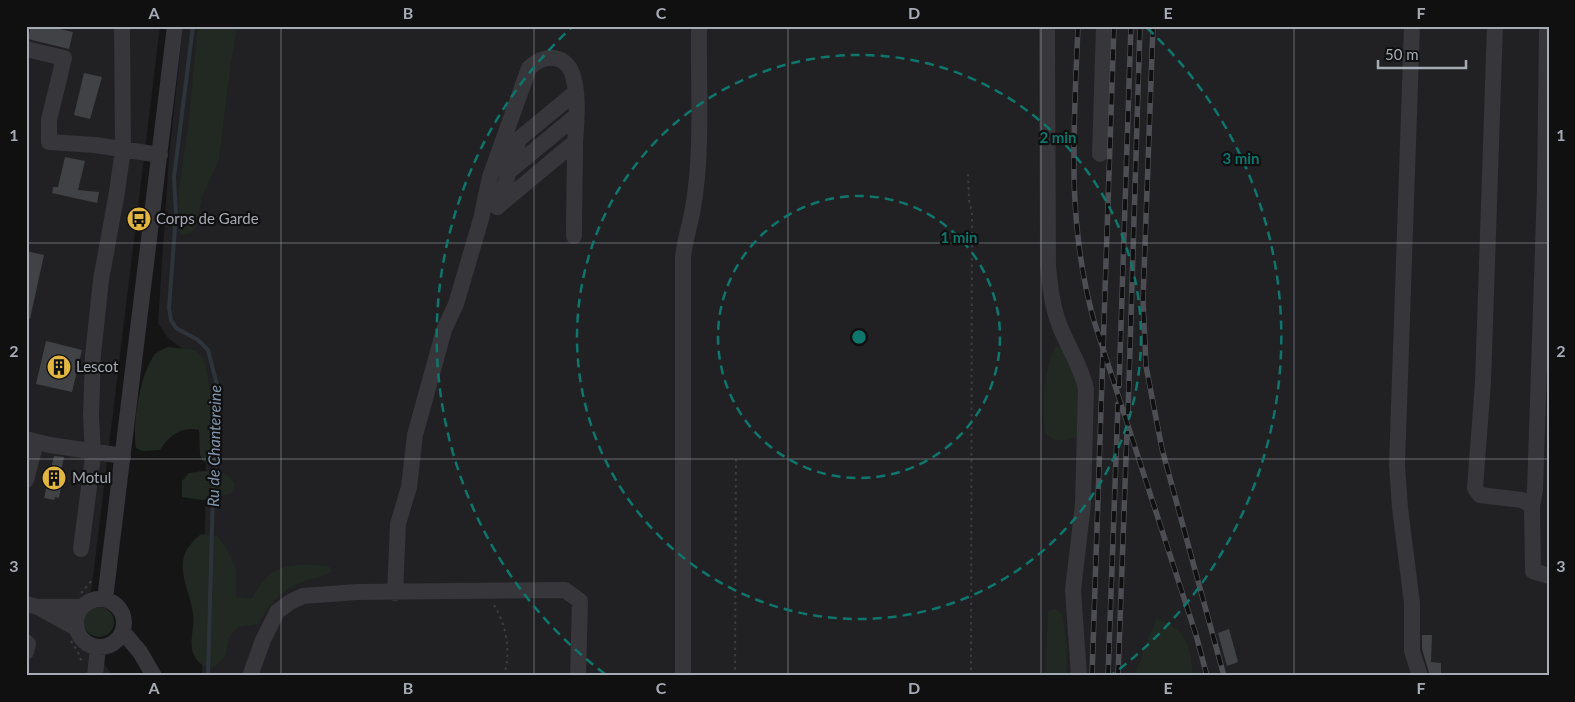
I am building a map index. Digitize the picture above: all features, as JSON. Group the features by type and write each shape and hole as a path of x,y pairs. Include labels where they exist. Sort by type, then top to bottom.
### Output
{"street":[{"path":"105,599 175,26"},
{"path":"683,676 683,257 684,240 693,208 697,159 699,26"},
{"path":"1047,26 1048,266 1051,298 1059,325 1084,377 1086,389 1083,504 1073,590 1078,676"},
{"path":"1100,154 1104,26"},
{"path":"1412,26 1397,465 1400,508 1411,596 1412,651 1420,676"},
{"path":"1495,26 1483,382 1475,488 1480,495 1514,498 1532,506"},
{"path":"1547,26 1548,74 1537,451 1535,490 1532,506 1533,570 1549,576"},
{"path":"81,549 93,452 91,416 93,355 101,280 118,192 123,149 122,30"},
{"path":"26,49 64,58 50,120 49,142 160,154"},
{"path":"395,593 398,524 409,488 415,435 421,408 444,330 456,304 481,218 490,177 529,68 538,60 550,57 561,59 570,67 576,92 574,236"},
{"path":"498,206 519,139 576,92"},
{"path":"507,173 576,116"},
{"path":"481,218 575,142"},
{"path":"26,480 31,441 123,456"},
{"path":"250,676 269,626 277,612 290,602 303,596 319,594 565,590 580,601 578,676"},
{"path":"96,599 105,599 111,601 122,611 124,618 123,632 113,644 98,648 84,641 32,606 82,607 96,599"},
{"path":"72,632 82,607"},
{"path":"123,632 140,652 154,676"},
{"path":"26,642 26,652"},
{"path":"95,676 98,648"}],"path":[{"path":"968,174 969,200 972,212 971,676"},
{"path":"734,676 736,455"},
{"path":"481,591 492,601 500,615 508,652 504,676"},
{"path":"72,632 82,665"}],"shaded area":[{"path":"26,26 160,26 85,643 114,676 26,676"},
{"path":"183,26 1549,26 1549,676 202,676 207,422 199,361 168,338 158,323 169,156"},
{"path":"198,26 237,26 219,159 202,197 196,227 191,233 182,235 179,231 179,187 188,128"},
{"path":"1056,346 1063,348 1083,375 1079,435 1066,440 1052,439 1045,433 1044,388 1051,355"},
{"path":"168,347 195,350 204,358 218,433 216,459 204,462 200,455 199,430 193,429 176,433 167,440 160,450 142,451 136,448 136,413 141,386 155,354"},
{"path":"203,471 221,473 229,477 235,484 232,493 203,500 182,497 182,481 189,473"},
{"path":"201,534 217,536 227,549 236,569 236,597 251,599 270,574 286,567 316,565 330,567 332,571 323,576 307,580 283,592 258,624 238,627 229,637 225,656 216,666 207,667 197,660 193,652 193,613 183,570 185,553"},
{"path":"99,607 105,608 113,616 113,628 105,636 99,637 93,636 85,628 84,622 85,616 93,608"},
{"path":"1055,609 1062,614 1067,647 1066,676 1045,676 1048,611"},
{"path":"1157,619 1175,628 1185,640 1193,676 1134,676"}],"building":[{"path":"31,26 47,26 73,32 69,49 28,39"},
{"path":"84,73 102,77 90,119 74,115"},
{"path":"65,157 85,161 78,190 99,192 97,203 52,193 53,187 58,187"},
{"path":"26,251 44,255 30,319 26,318"},
{"name":"Lescot","path":"46,341 82,350 72,392 36,384"},
{"name":"Motul","path":"54,456 64,457 58,486 61,487 59,498 55,497 54,500 44,498"},
{"path":"1229,629 1238,662 1227,666 1218,633"},
{"path":"1422,635 1432,635 1431,662 1441,663 1441,676 1430,676 1422,649"}],"waterway":[{"name":"Ru de Chantereine","path":"193,26 174,177 176,214 169,308 171,320 176,328 198,340 208,350 217,385 218,433 213,490 208,676"}],"railway":[{"path":"1078,26 1074,174 1079,247 1085,284 1094,321 1196,635 1207,676"},
{"path":"1092,676 1114,26"},
{"path":"1119,386 1131,26"},
{"path":"1128,414 1140,26"},
{"path":"1153,26 1143,300 1146,366 1162,449 1224,676"},
{"path":"1108,676 1118,404"},
{"path":"1118,676 1127,431"}],"place":[{"name":"Corps de Garde","path":"139,219"},
{"name":"Lescot","path":"59,367"},
{"name":"Motul","path":"54,478"}]}
